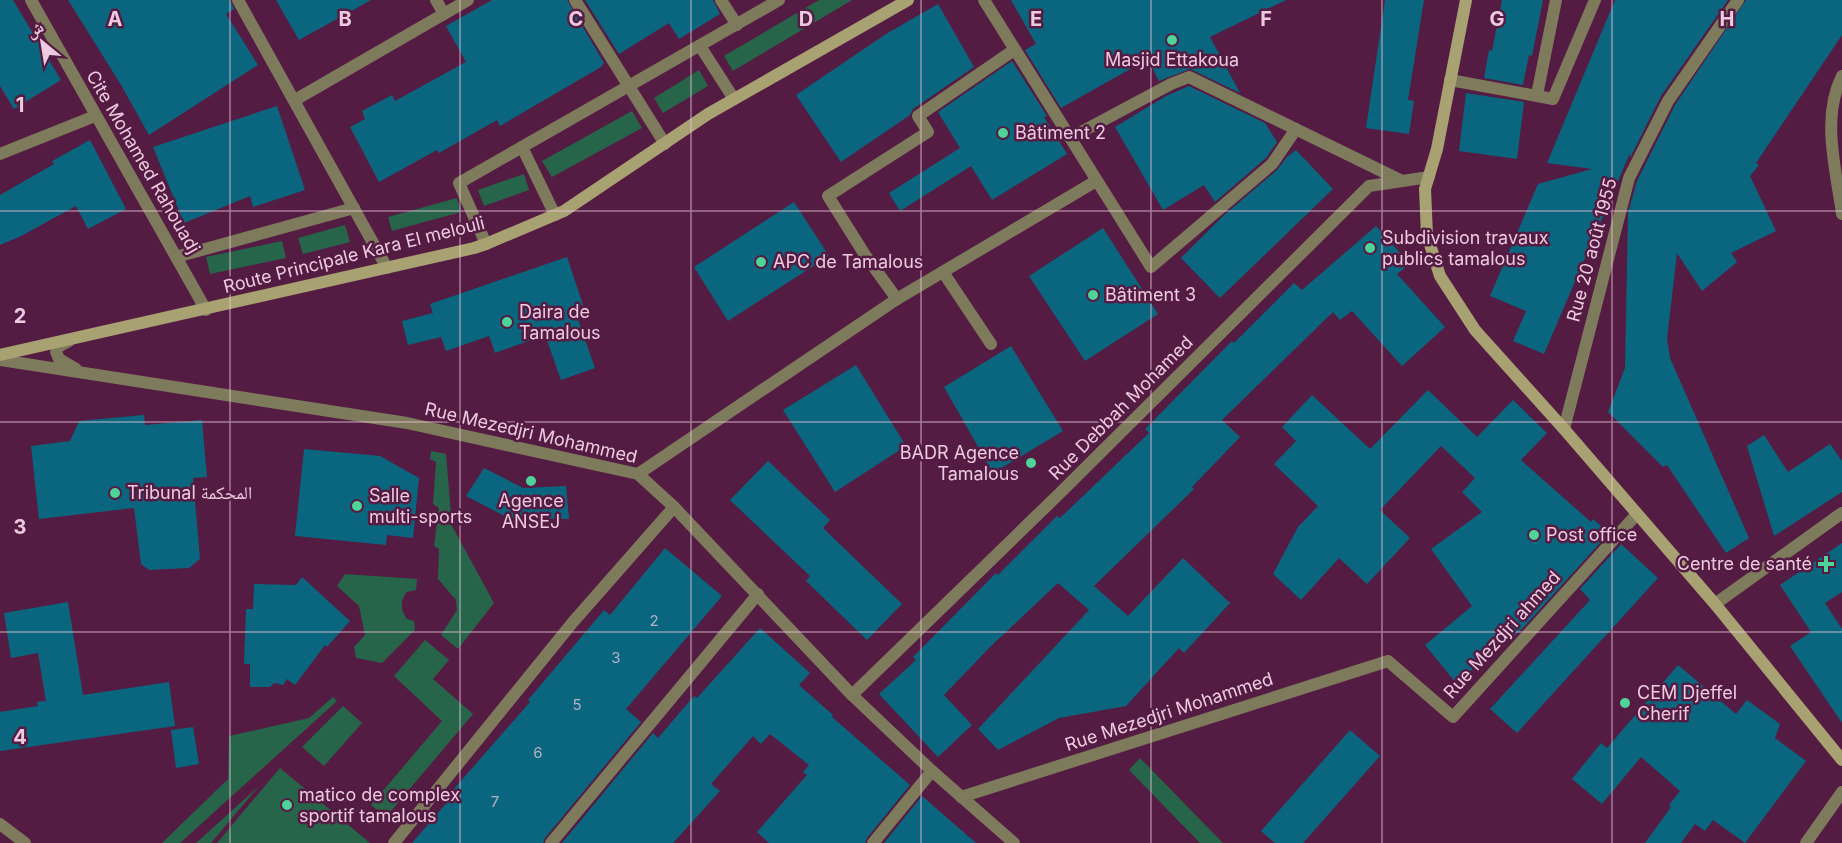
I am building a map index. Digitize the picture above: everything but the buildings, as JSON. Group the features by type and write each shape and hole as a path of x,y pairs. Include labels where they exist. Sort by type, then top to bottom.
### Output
{"main road":[{"name":"Route Principale Kara El melouli","path":"0,354 206,310 486,244 564,211 708,114 908,0"},
{"path":"1466,0 1437,148 1425,189 1427,235 1440,276 1475,330 1715,604 1842,760"}],"street":[{"name":"Cite Mohamed Rahouadj","path":"31,0 206,310"},
{"path":"238,0 387,268"},
{"path":"436,0 444,14"},
{"path":"295,100 468,0"},
{"path":"575,0 665,144"},
{"path":"721,0 737,25"},
{"path":"486,244 459,183 779,0"},
{"path":"984,0 1150,267 1272,164 1296,129"},
{"path":"1537,95 1556,0"},
{"path":"1450,80 1553,99 1595,0"},
{"name":"Rue 20 août 1955","path":"1564,429 1629,178 1668,101 1738,0"},
{"path":"700,46 734,99"},
{"path":"897,299 865,255 828,196 928,132 918,116 1014,50"},
{"path":"1070,138 1189,76 1400,180"},
{"path":"1842,76 1834,93 1831,111 1831,130 1842,214"},
{"path":"0,154 95,116"},
{"path":"522,147 555,215"},
{"name":"Rue Debbah Mohamed","path":"852,695 1061,492 1369,186 1429,177"},
{"path":"638,474 897,299 1096,181"},
{"path":"176,257 354,208"},
{"path":"943,272 991,344"},
{"path":"70,340 58,347 56,352 60,359 83,372"},
{"name":"Rue Mezedjri Mohammed","path":"0,360 407,423 638,474 674,507 852,695 932,771 1014,843"},
{"path":"394,843 573,622 674,507"},
{"path":"1715,604 1842,513"},
{"name":"Rue Mezdjri ahmed","path":"1388,661 1453,717 1636,515"},
{"path":"550,843 758,594"},
{"name":"Rue Mezedjri Mohammed","path":"962,797 1388,661"},
{"path":"873,843 932,771"},
{"path":"1806,843 1842,792"},
{"path":"0,824 25,843"}],"green space":[{"path":"819,0 852,0 733,71 724,56"},
{"path":"699,70 708,86 663,113 654,98"},
{"path":"632,111 642,128 552,177 542,161"},
{"path":"524,174 529,190 484,206 478,190"},
{"path":"457,198 461,212 392,231 388,217"},
{"path":"345,225 350,242 303,254 298,238"},
{"path":"282,241 286,258 210,274 206,257"},
{"path":"431,451 446,454 452,526 494,603 458,649 441,635 457,610 456,600 438,579 439,549 434,546 439,508 433,504 436,462 430,459"},
{"path":"345,574 417,579 416,590 407,592 402,605 407,619 414,621 415,630 382,663 356,658 354,647 365,635 359,606 337,586"},
{"path":"425,640 449,660 433,679 473,714 386,817 371,805 442,721 394,676"},
{"path":"333,697 337,701 180,843 162,843 228,779 229,736 309,718"},
{"path":"343,706 362,723 324,766 302,747"},
{"path":"1140,758 1223,843 1200,843 1129,770"},
{"name":"matico de complex sportif tamalous","path":"280,768 370,843 217,843"},
{"path":"259,786 211,843 196,843"}],"place":[{"name":"Masjid Ettakoua","path":"1172,40"},
{"name":"Bâtiment 2","path":"1003,133"},
{"name":"Subdivision travaux publics tamalous","path":"1370,248"},
{"name":"APC de Tamalous","path":"761,262"},
{"name":"Bâtiment 3","path":"1093,295"},
{"name":"Daira de Tamalous","path":"507,322"},
{"name":"BADR Agence Tamalous","path":"1031,463"},
{"name":"Agence ANSEJ","path":"531,481"},
{"name":"Tribunal المحكمة","path":"115,493"},
{"name":"Salle multi-sports","path":"357,506"},
{"name":"Post office","path":"1534,535"},
{"name":"Centre de santé","path":"1826,564"},
{"name":"CEM Djeffel Cherif","path":"1625,703"},
{"name":"matico de complex sportif tamalous","path":"287,805"}]}
